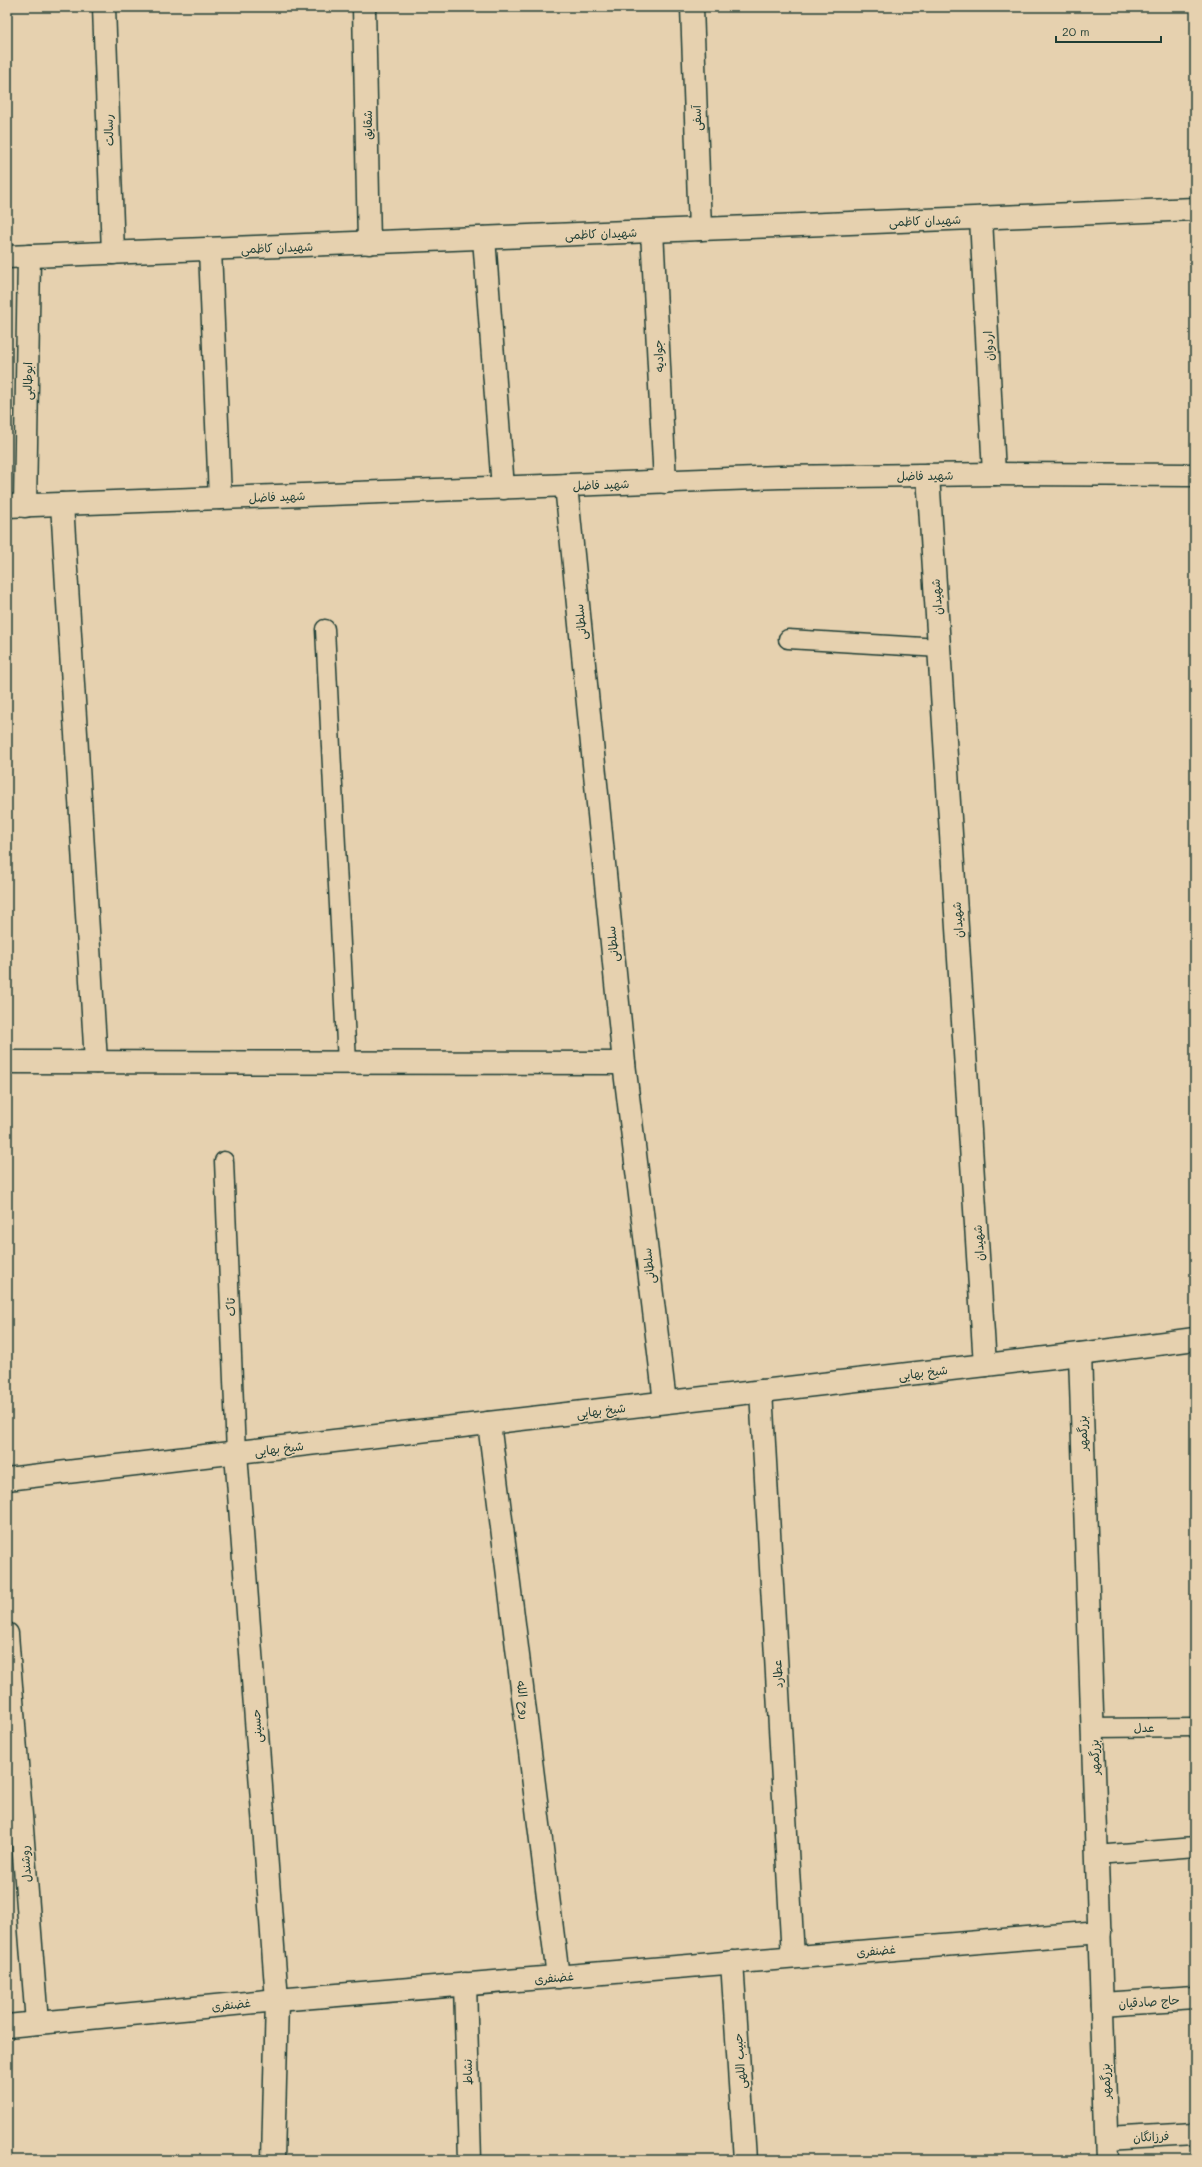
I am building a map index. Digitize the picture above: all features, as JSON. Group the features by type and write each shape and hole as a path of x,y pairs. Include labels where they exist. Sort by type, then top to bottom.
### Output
{"street":[{"name":"رسالت","path":"104,7 113,253"},
{"name":"شقایق","path":"364,7 369,243"},
{"name":"آسفی","path":"692,7 700,229"},
{"name":"شهیدان کاظمی","path":"7,257 1195,209"},
{"name":"اردوان","path":"981,218 994,474"},
{"name":"جوادیه","path":"652,231 665,482"},
{"path":"484,238 503,488"},
{"path":"210,249 220,498"},
{"name":"ابوطالبی","path":"16,506 29,256"},
{"name":"شهید فاضل","path":"16,506 566,485 928,475 1195,475"},
{"name":"شهیدان","path":"928,475 985,1365"},
{"name":"سلطانی","path":"566,485 624,1063 665,1402"},
{"path":"62,504 96,1062"},
{"path":"7,1062 624,1063"},
{"name":"شیخ بهایی","path":"7,1479 1080,1354 1195,1339"},
{"name":"بزرگمهر","path":"1080,1354 1108,2160"},
{"name":"عطارد","path":"761,1391 793,1957"},
{"name":"روح الله","path":"489,1423 558,1977"},
{"name":"حسینی","path":"236,1453 277,2000 273,2160"},
{"name":"روشندل","path":"7,1634 38,2023"},
{"name":"غضنفری","path":"7,2026 277,2000 1100,1932"},
{"name":"حبیب اللهی","path":"732,1962 745,2160"},
{"name":"نشاط","path":"465,1984 470,2160"},
{"name":"حاج صادقیان","path":"1102,2004 1195,1998"},
{"name":"فرزانگان","path":"1107,2139 1195,2134"}],"lane":[{"path":"325,628 347,1063"},
{"path":"788,639 940,648"},
{"name":"تاک","path":"224,1161 236,1453"},
{"name":"عدل","path":"1093,1728 1195,1727"},
{"path":"1097,1856 1195,1847"}]}
